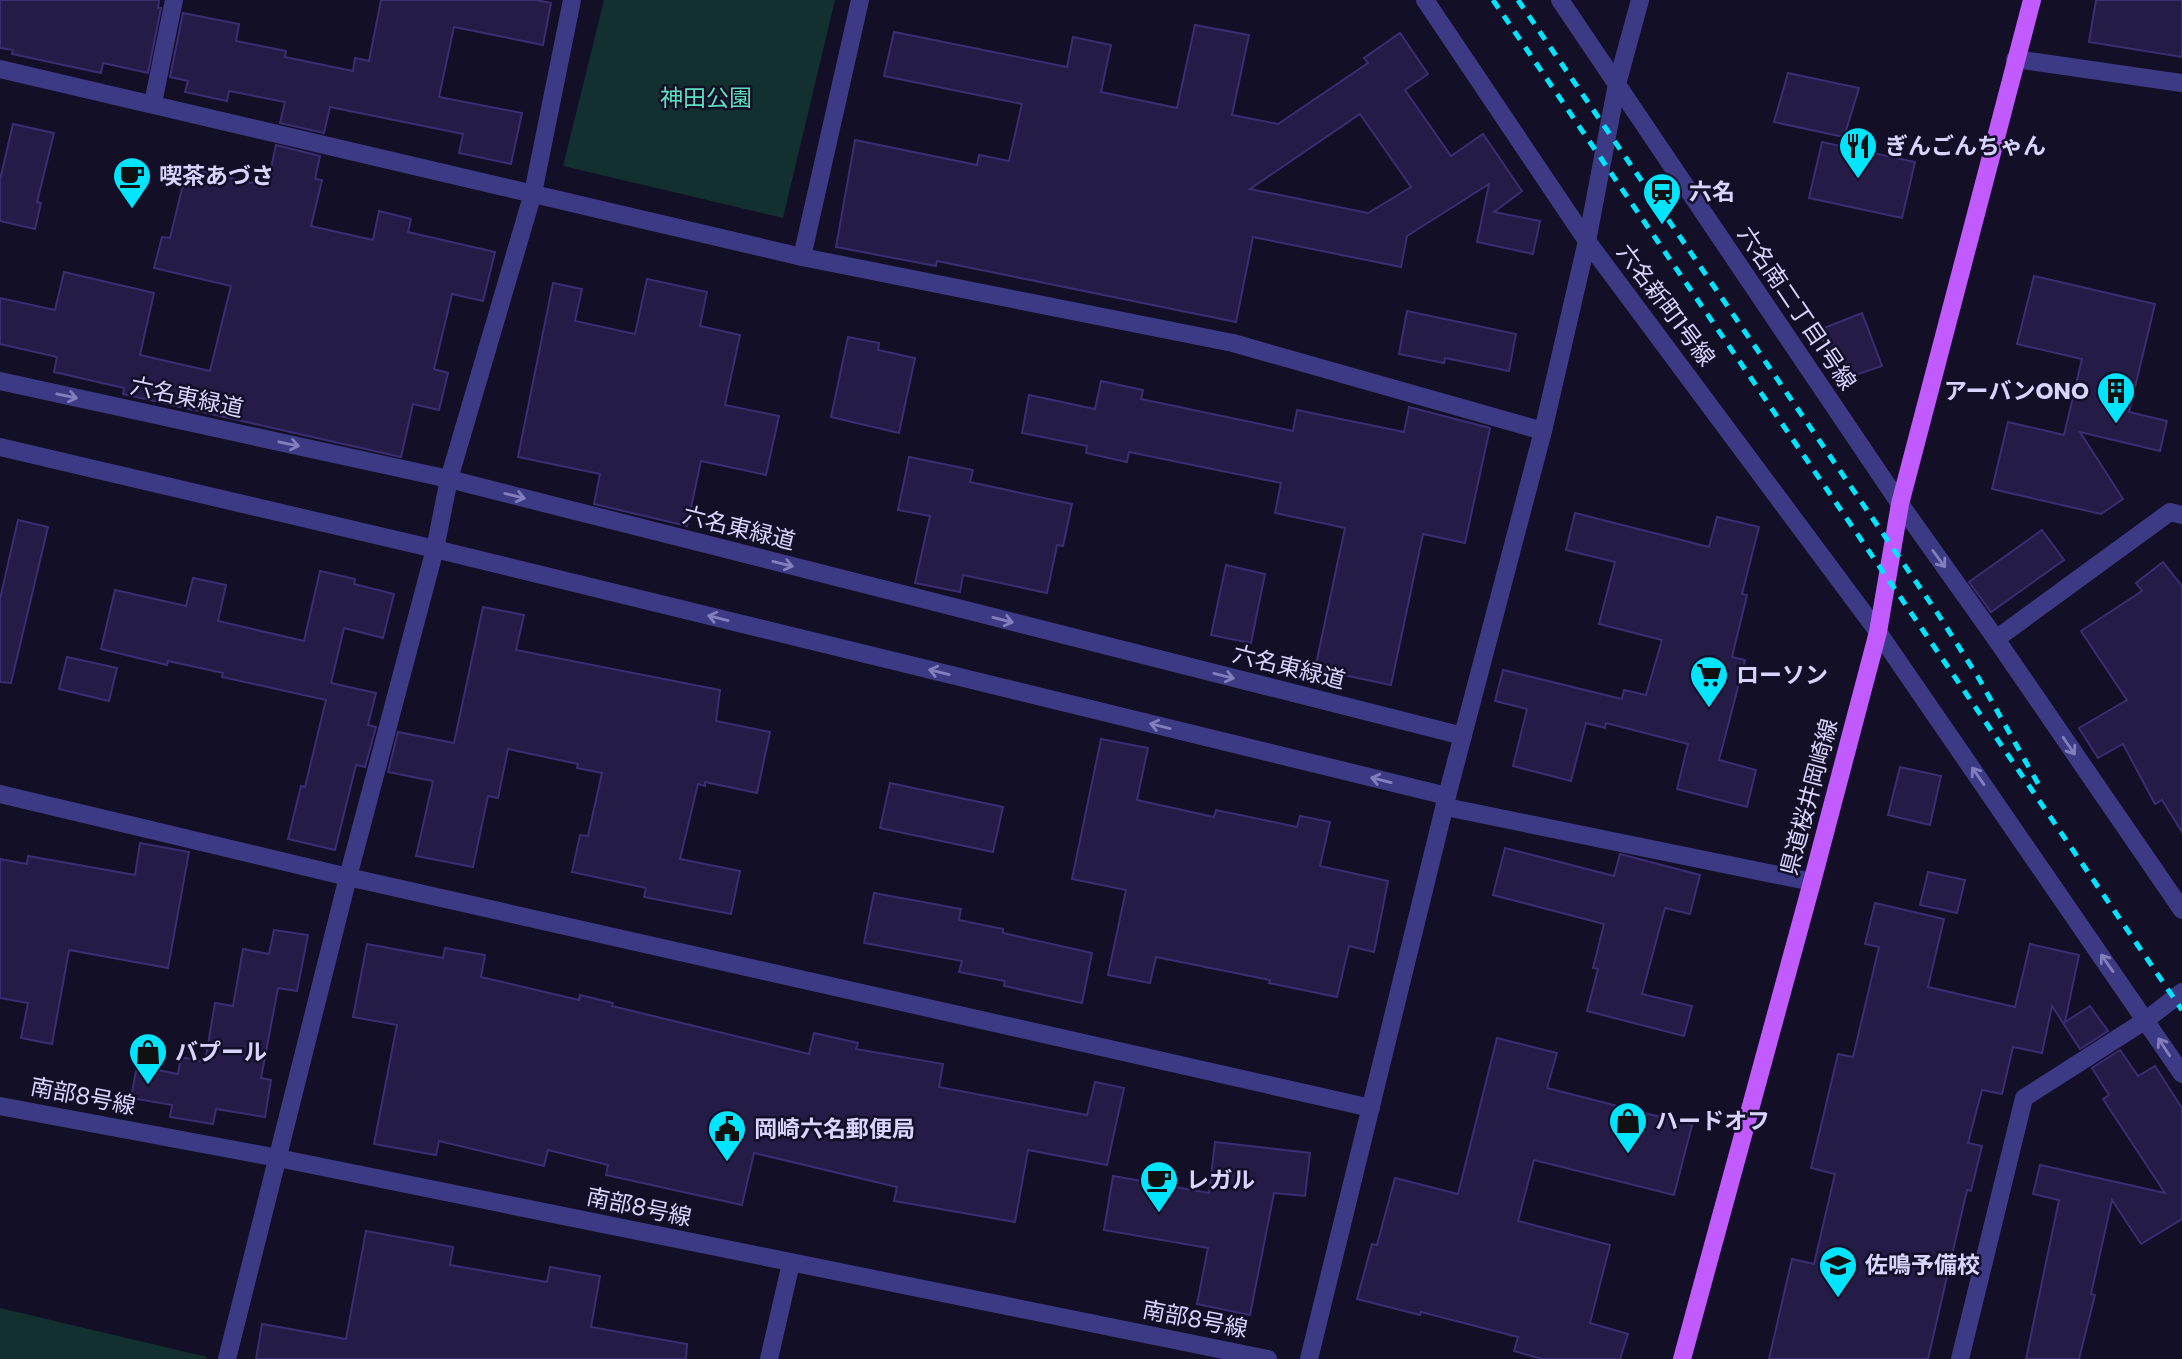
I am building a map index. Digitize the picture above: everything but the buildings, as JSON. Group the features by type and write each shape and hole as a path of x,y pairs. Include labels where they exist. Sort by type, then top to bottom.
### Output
{"main road":[{"name":"県道桜井岡崎線","path":"1682,1359 1878,632 1900,504 2032,0"}],"street":[{"path":"153,103 174,0"},
{"path":"227,1359 348,877 435,549 449,480 533,193 572,0"},
{"path":"802,257 860,0"},
{"name":"六名新町1号線","path":"1425,0 1587,241 1878,632 2182,1074"},
{"name":"六名南二丁目1号線","path":"1560,0 1900,504 2182,910"},
{"path":"1310,1359 1463,736 1543,432 1587,241 1617,84 1640,0"},
{"path":"2015,59 2182,83"},
{"path":"0,69 802,257 1233,342 1543,432"},
{"name":"六名東緑道","path":"0,381 449,480 1463,736"},
{"path":"0,447 435,549 1447,802 1812,882"},
{"path":"1996,639 2170,512 2182,515"},
{"path":"0,794 348,877 1371,1108"},
{"path":"1960,1359 2024,1098 2146,1020 2182,992"},
{"name":"南部8号線","path":"0,1106 278,1158 1268,1359"},
{"path":"768,1359 791,1263"}],"green space":[{"name":"神田公園","path":"604,0 835,0 783,218 563,166"},
{"path":"0,1308 207,1357 0,1359"}],"railway":[{"path":"1493,0 2182,1010"},
{"path":"1518,0 1938,614 1978,677 2040,787"}],"place":[{"name":"ぎんごんちゃん","path":"1858,180"},
{"name":"喫茶あづさ","path":"132,210"},
{"name":"六名","path":"1662,226"},
{"name":"アーバンONO","path":"2116,425"},
{"name":"ローソン","path":"1709,709"},
{"name":"バプール","path":"148,1086"},
{"name":"ハードオフ","path":"1628,1155"},
{"name":"岡崎六名郵便局","path":"727,1163"},
{"name":"レガル","path":"1159,1214"},
{"name":"佐鳴予備校","path":"1838,1299"}]}
